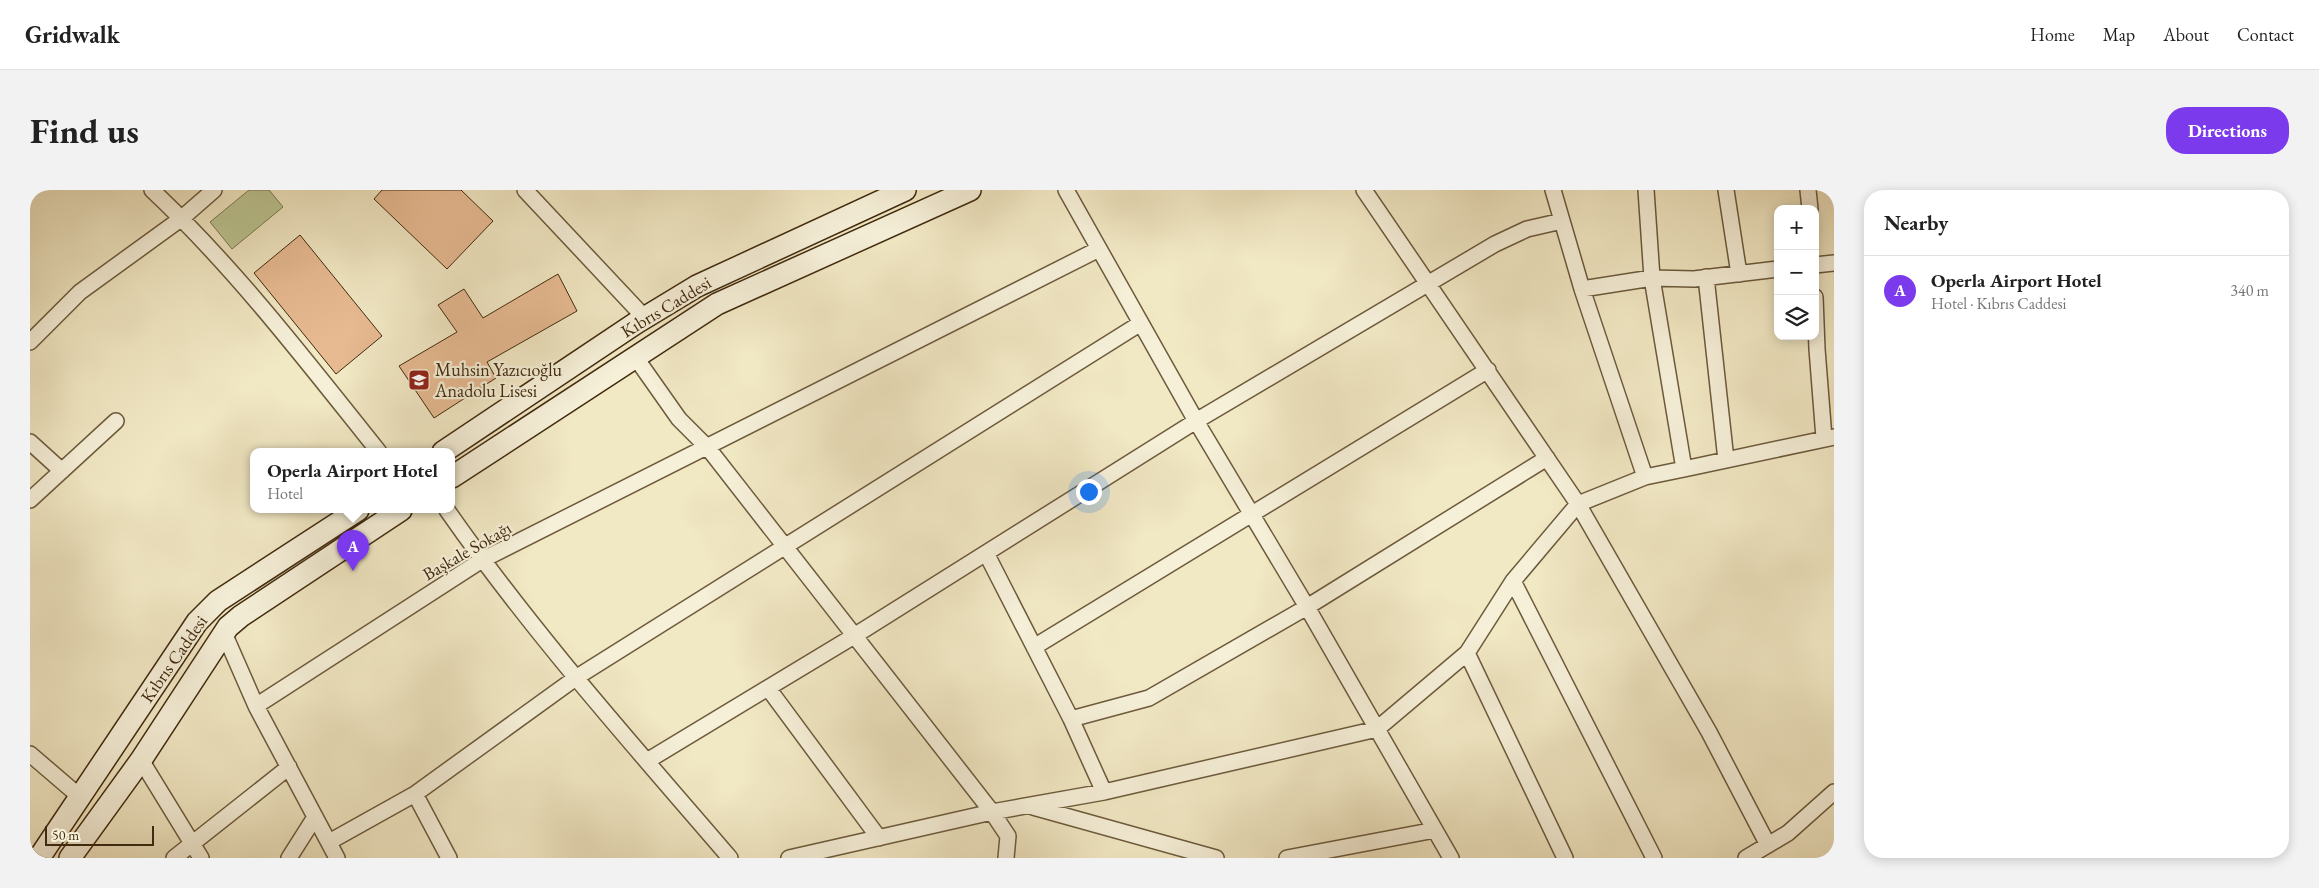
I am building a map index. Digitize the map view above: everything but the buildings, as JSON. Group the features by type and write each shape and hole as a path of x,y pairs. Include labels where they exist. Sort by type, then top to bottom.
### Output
{"main road":[{"path":"455,475 636,358 694,318 735,296 970,190"},
{"name":"Kıbrıs Caddesi","path":"449,448 645,318 729,270 890,193"},
{"name":"Kıbrıs Caddesi","path":"39,858 197,622 208,610 354,513"},
{"path":"70,858 141,760 224,633 241,616 396,513"}],"street":[{"path":"152,190 182,218 295,347 376,448"},
{"path":"30,342 80,292 182,218 214,190"},
{"path":"526,190 645,318"},
{"path":"1066,190 1196,421 1451,858"},
{"path":"1364,190 1578,504 1709,732 1768,845"},
{"path":"1553,190 1582,289 1645,477"},
{"path":"1646,190 1652,278 1684,469"},
{"path":"1726,190 1739,274"},
{"path":"1808,190 1810,205"},
{"path":"647,761 854,636 1196,421 1428,285 1494,244 1527,229 1562,221"},
{"name":"Başkale Sokağı","path":"256,706 482,560 708,448 1099,249"},
{"path":"1819,264 1834,263"},
{"path":"1582,289 1652,278 1706,277 1774,270"},
{"path":"1706,277 1726,460"},
{"path":"328,842 415,794 577,677 784,545 1141,323"},
{"path":"789,858 992,812 1104,792 1377,729 1467,653 1513,581 1578,504 1645,477 1829,437 1817,340"},
{"path":"636,358 679,419 708,448 992,812 1008,836 1006,858"},
{"path":"1034,647 1488,370"},
{"path":"30,500 116,422"},
{"path":"30,442 62,471"},
{"path":"1071,719 1149,698 1306,607 1547,458"},
{"path":"449,513 482,560 577,677 730,858"},
{"path":"986,553 1071,719 1104,792"},
{"path":"1513,581 1654,858"},
{"path":"224,633 256,706 337,858"},
{"path":"1467,653 1565,858"},
{"path":"768,688 879,838"},
{"path":"30,754 79,796"},
{"path":"141,760 201,858"},
{"path":"174,858 288,767"},
{"path":"1746,858 1788,834 1834,792"},
{"path":"415,794 449,858"},
{"path":"1030,805 1216,858"},
{"path":"288,858 316,817"},
{"path":"1287,858 1435,830"}],"green space":[{"path":"249,190 269,190 283,207 232,249 210,222"}],"place":[{"name":"Muhsin Yazıcıoğlu Anadolu Lisesi","path":"419,380"},
{"name":"Operla Airport Hotel","path":"353,571"}]}
